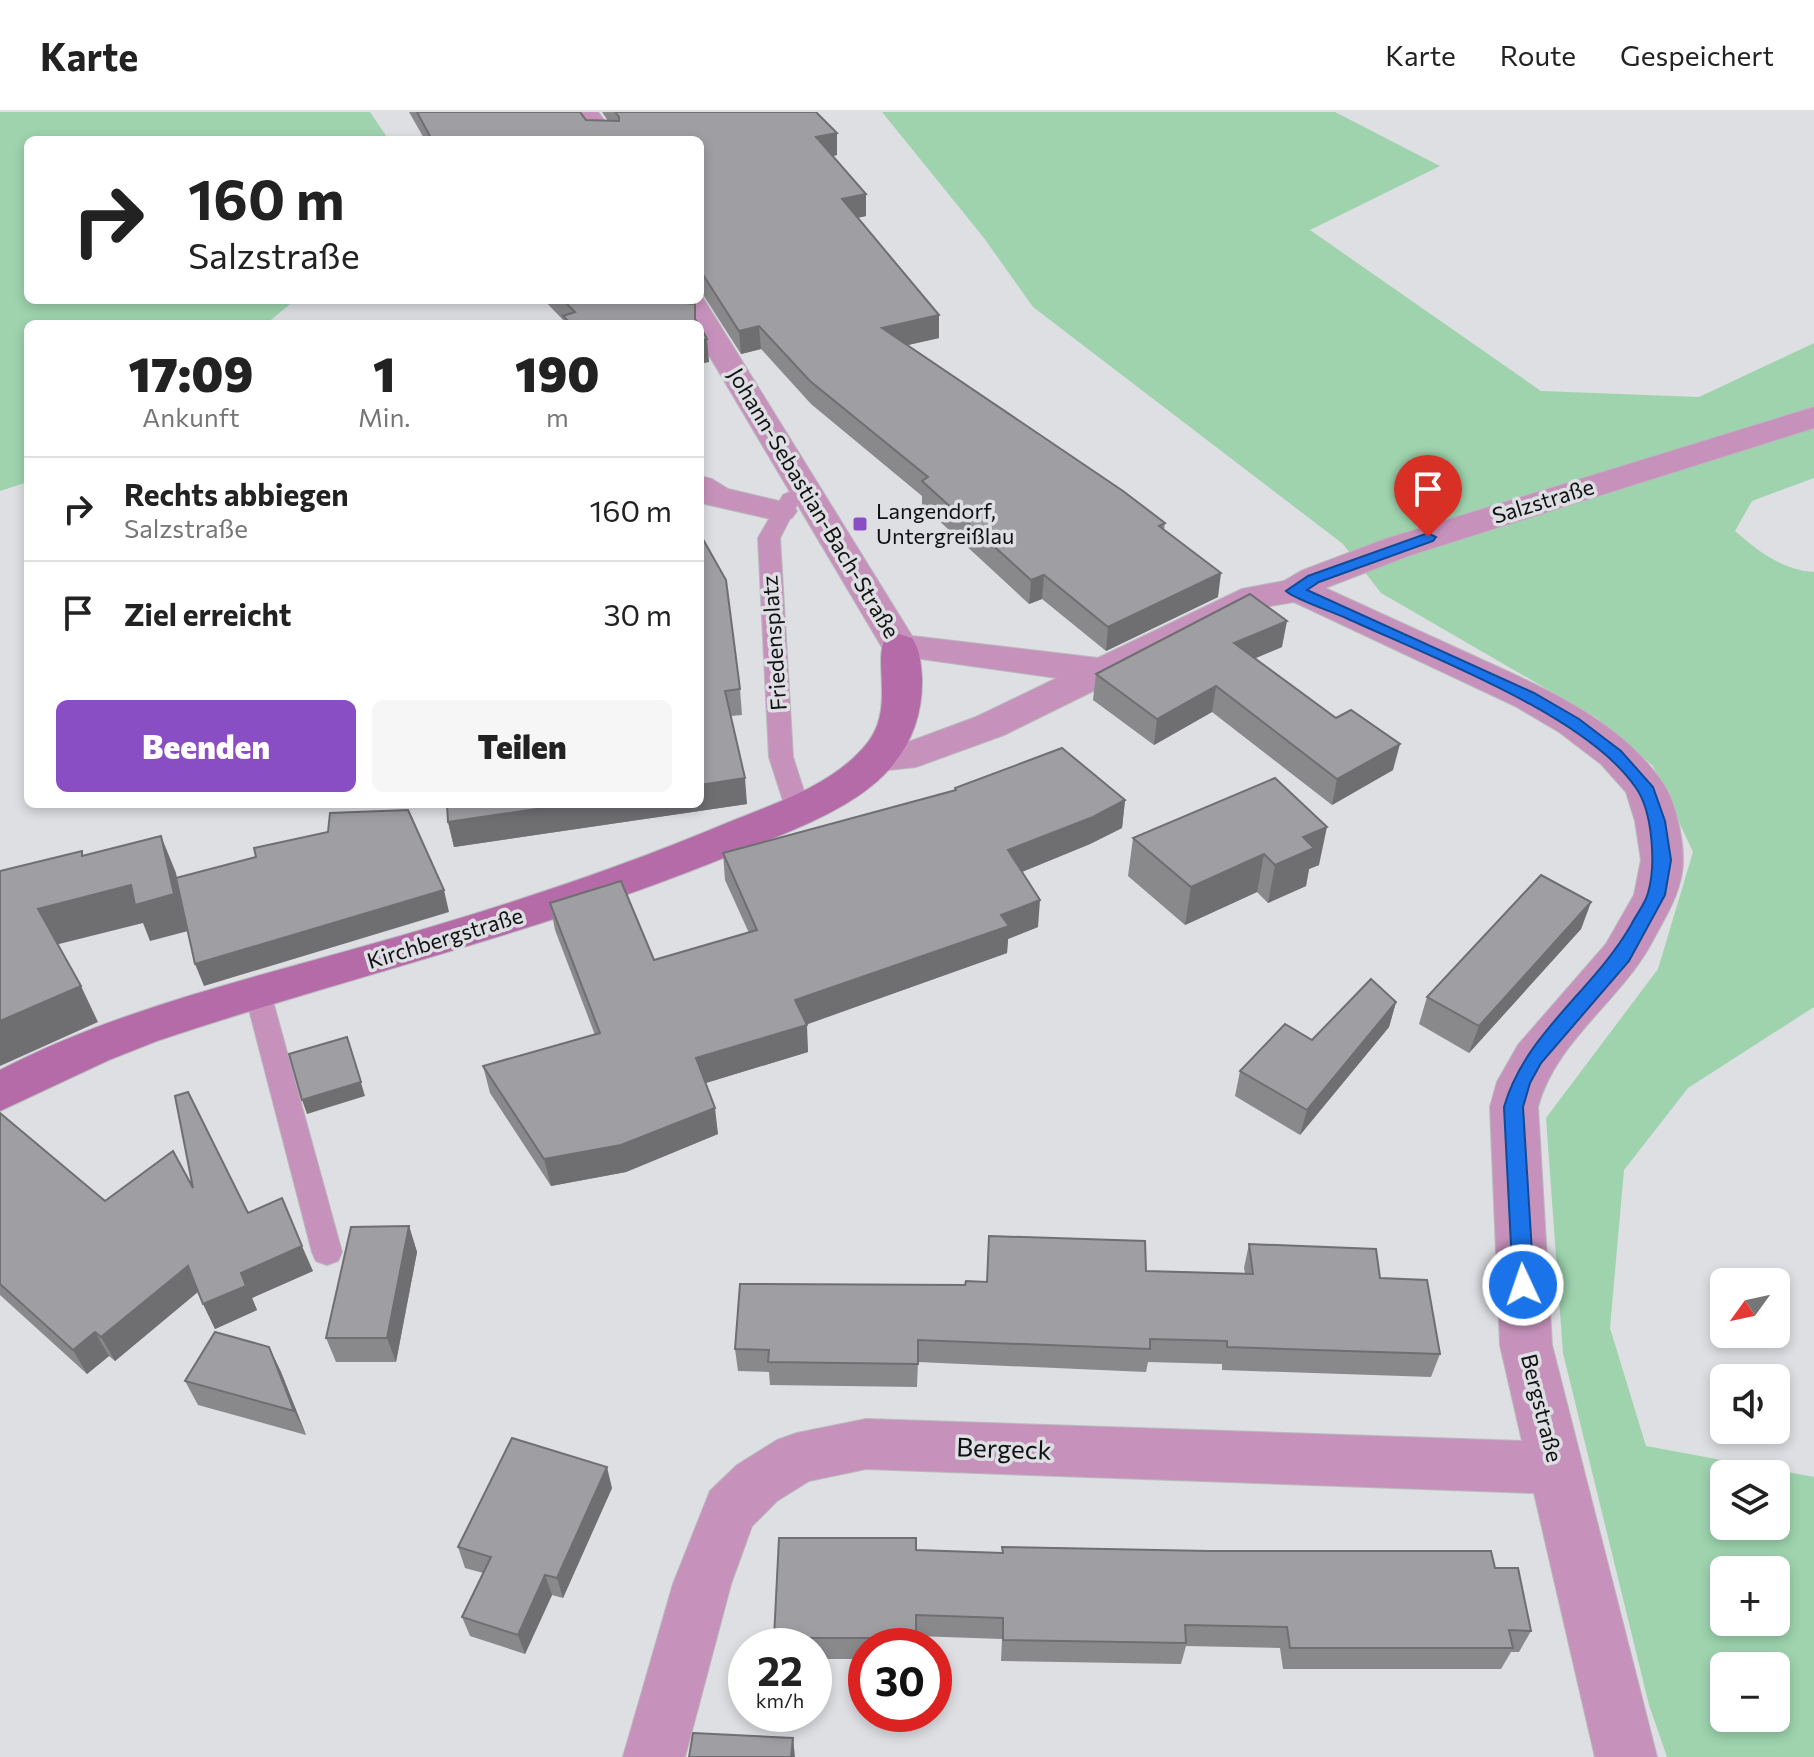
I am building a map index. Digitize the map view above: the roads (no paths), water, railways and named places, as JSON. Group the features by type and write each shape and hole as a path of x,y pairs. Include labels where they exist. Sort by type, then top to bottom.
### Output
{"street":[{"path":"584,112 602,136"},
{"name":"Johann-Sebastian-Bach-Straße","path":"694,304 899,646 904,697 893,733 879,758"},
{"name":"Salzstraße","path":"879,758 916,754 945,744 1243,602 1273,592 1294,591 1314,579 1398,547 1814,417"},
{"path":"704,489 717,497 780,511"},
{"name":"Bergstraße","path":"1294,591 1310,595 1529,697 1573,723 1615,755 1645,787 1656,821 1662,860 1656,895 1622,956 1534,1058 1521,1082 1514,1107 1526,1345 1626,1757"},
{"path":"899,646 1101,671"},
{"name":"Kirchbergstraße","path":"0,1092 44,1067 138,1028 527,913 638,875 798,810 861,776 879,758"},
{"name":"Bergeck","path":"654,1757 702,1584 730,1510 757,1483 797,1458 866,1444 1557,1468"}],"lane":[{"path":"780,511 790,499 807,490"},
{"name":"Friedensplatz","path":"780,511 769,538 768,562 781,757 798,810"},
{"path":"258,994 327,1252"}],"place":[{"name":"Langendorf, Untergreißlau","path":"860,524"}]}
